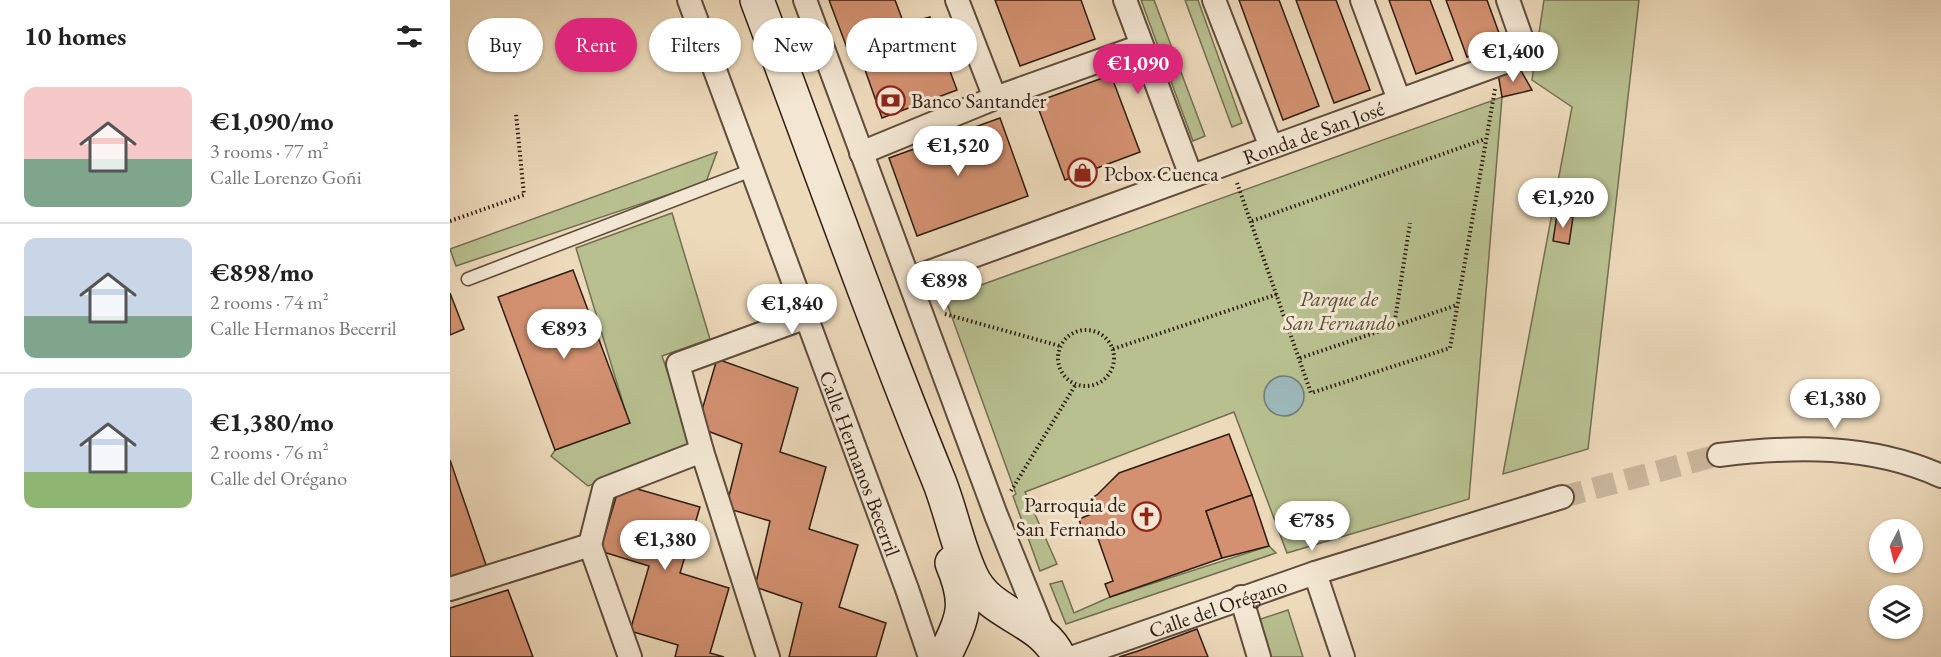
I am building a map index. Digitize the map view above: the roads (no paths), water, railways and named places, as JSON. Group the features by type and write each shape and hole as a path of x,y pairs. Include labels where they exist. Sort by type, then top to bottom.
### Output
{"main road":[{"name":"Calle Hermanos Becerril","path":"734,0 843,296 956,572 964,598 963,607 941,654"},
{"path":"757,0 856,269 940,484 970,575 980,590 992,601 1056,646"},
{"path":"941,654 963,632 990,620 1010,620 1056,646"}],"street":[{"name":"Calle Hermanos Becerril","path":"689,0 903,578 941,654"},
{"path":"805,0 921,307 996,515 1056,646"},
{"path":"957,0 995,98"},
{"path":"1125,0 1191,176"},
{"path":"1214,0 1271,147"},
{"path":"1362,0 1399,100"},
{"name":"Ronda de San José","path":"910,279 1527,54 1508,0"},
{"path":"861,153 995,98 1141,46"},
{"path":"768,657 702,451 678,364 807,317"},
{"path":"1719,455 1800,448 1845,451 1904,463 1941,476"},
{"path":"630,657 590,545 604,489 702,451"},
{"name":"Calle del Orégano","path":"1056,646 1241,597 1563,497"},
{"path":"450,589 590,545"},
{"path":"1315,573 1343,657"},
{"path":"1241,597 1259,657"}],"lane":[{"path":"468,279 752,170"}],"water":[{"path":"1284,376 1292,377 1298,382 1303,388 1303,404 1298,410 1292,415 1284,416 1276,415 1270,410 1265,404 1264,396 1265,388 1270,382 1276,377"}],"tunnel":[{"path":"1562,497 1719,455"}],"place":[{"name":"Banco Santander","path":"890,100"},
{"name":"Pcbox Cuenca","path":"1083,173"},
{"name":"Parroquia de San Fernando","path":"1147,516"}],"park label":[{"name":"Parque de San Fernando","path":"1339,310"}]}
